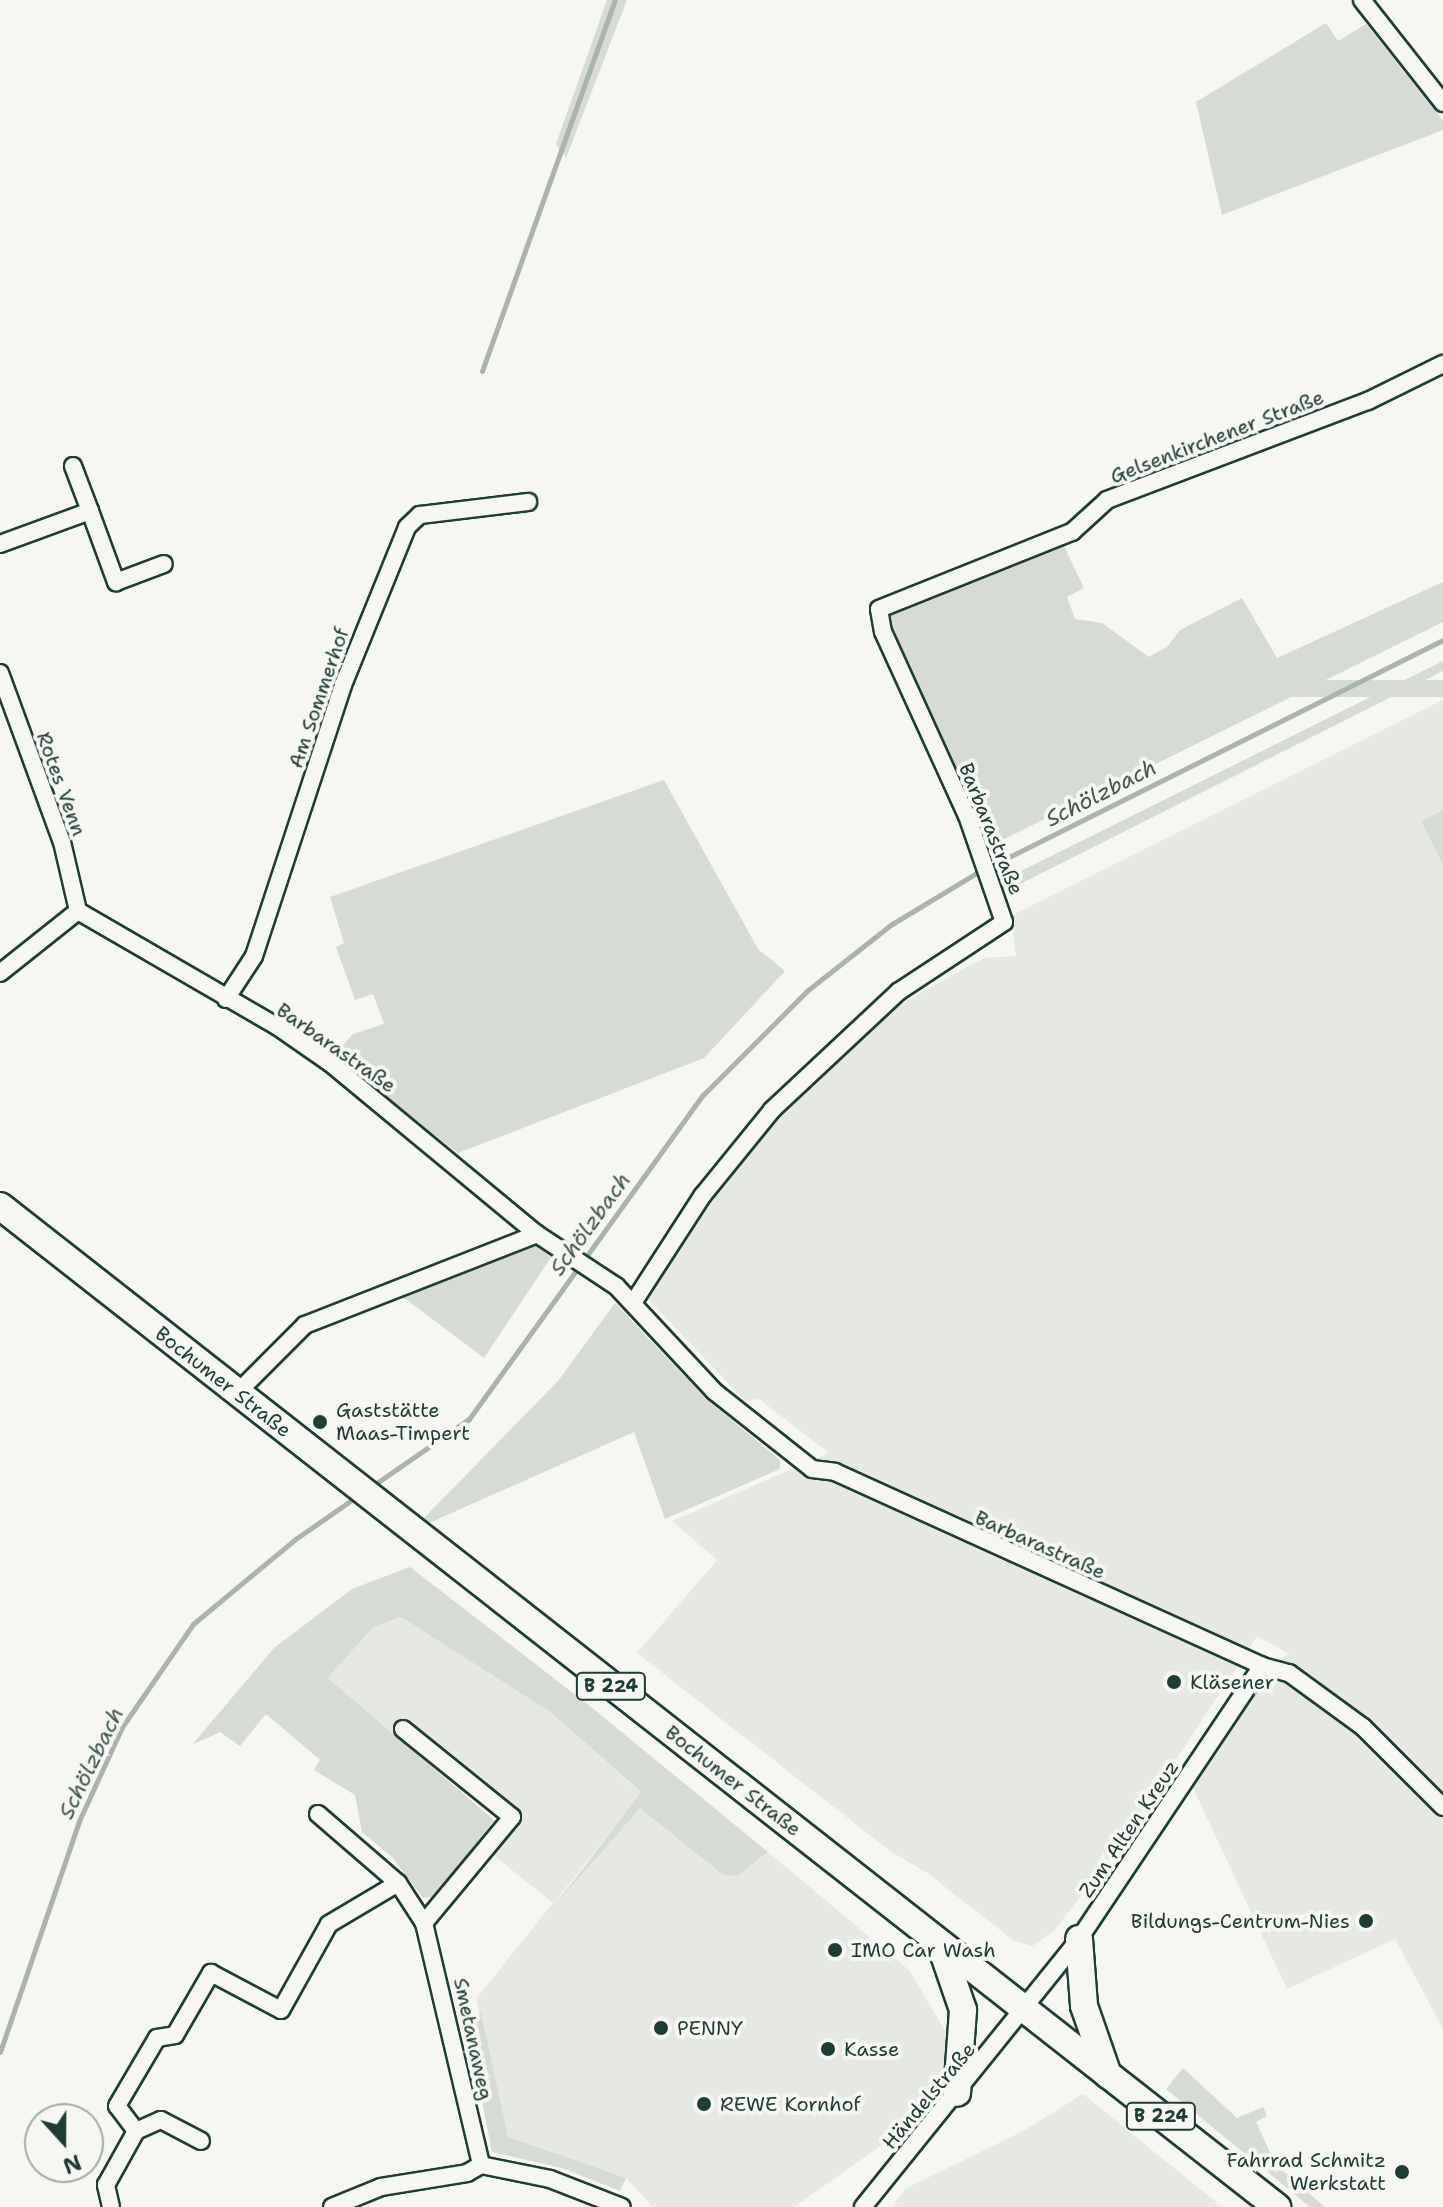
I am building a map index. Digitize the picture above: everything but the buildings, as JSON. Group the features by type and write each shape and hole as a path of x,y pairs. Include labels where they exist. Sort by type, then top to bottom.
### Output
{"main road":[{"name":"Bochumer Straße","path":"0,1206 1277,2207"},
{"path":"1079,1939 1084,2006 1108,2075"},
{"path":"939,1942 963,2010 957,2093"}],"street":[{"path":"1362,0 1443,103"},
{"name":"Gelsenkirchener Straße","path":"879,609 1072,532 1107,500 1368,401 1443,364"},
{"path":"73,466 116,582 164,564"},
{"name":"Am Sommerhof","path":"226,999 254,956 343,685 407,527 420,515 528,502"},
{"path":"0,544 90,511"},
{"name":"Barbarastraße","path":"633,1303 703,1195 772,1110 898,992 1004,922 977,842 883,632 879,609"},
{"name":"Rotes Venn","path":"0,673 62,842 78,911"},
{"path":"0,973 78,911"},
{"name":"Barbarastraße","path":"78,911 330,1063 537,1234 602,1277 633,1303 715,1392 812,1469 835,1472 1262,1666 1289,1673 1326,1698 1443,1807"},
{"path":"237,1393 305,1325 537,1234"},
{"name":"Zum Alten Kreuz","path":"1025,2010 1079,1939 1262,1666"},
{"path":"403,1729 512,1817 424,1923"},
{"name":"Smetanaweg","path":"318,1814 398,1883 424,1923 481,2165"},
{"path":"136,2131 117,2106 157,2038 175,2035 211,1973 281,2010 329,1924 398,1883"},
{"name":"Händelstraße","path":"863,2207 1025,2010"},
{"path":"111,2207 106,2185 136,2131 161,2120 201,2141"},
{"path":"332,2207 381,2187 467,2173 481,2165 550,2179 622,2207"}],"shaded area":[{"path":"607,0 627,0 566,158 556,144"},
{"path":"1326,23 1338,41 1366,24 1443,121 1443,130 1222,215 1196,102"},
{"path":"1062,542 1084,588 1067,597 1075,619 1102,623 1149,657 1167,647 1180,630 1242,598 1277,658 1443,582 1443,622 986,848 887,615 894,605"},
{"path":"1443,661 1443,671 1004,892 1001,881"},
{"path":"954,680 1443,680 1443,697 954,697"},
{"path":"1443,700 1443,810 1421,821 1443,865 1443,2029 1395,1939 1287,1989 1188,1777 1262,1666 1289,1654 1257,1636 1126,1836 1054,1931 1032,1946 1014,1941 929,1874 890,1851 637,1653 717,1560 672,1521 829,1453 759,1399 745,1401 645,1296 709,1198 778,1112 890,1010 984,958 1016,956 1011,916"},
{"path":"664,780 758,949 785,971 704,1058 458,1153 333,1056 353,1034 384,1024 373,994 355,1000 336,947 344,943 330,897"},
{"path":"1443,810 1443,865 1421,821"},
{"path":"535,1241 554,1253 484,1358 399,1294"},
{"path":"615,1303 705,1398 780,1460 780,1469 665,1519 634,1432 429,1523 424,1518 558,1381"},
{"path":"410,1567 591,1707 768,1852 737,1876 723,1875 640,1808 556,1904 641,1792 549,1711 401,1617 373,1627 328,1678 494,1820 436,1896 423,1898 392,1857 362,1832 355,1795 314,1770 320,1760 266,1714 240,1746 220,1732 192,1745 274,1648 352,1589"},
{"path":"401,1617 549,1711 641,1793 554,1903 640,1807 723,1875 737,1876 768,1852 909,1970 950,2039 951,2054 941,2082 913,2123 794,2207 653,2207 626,2178 508,2138 476,1999 553,1903 491,1853 520,1816 407,1725 397,1737 328,1678 373,1627"},
{"path":"481,2013 508,2137 626,2178 620,2191 562,2168 492,2152 466,2021"},
{"path":"1183,2068 1237,2118 1263,2107 1267,2116 1256,2122 1276,2165 1325,2207 1310,2207 1166,2089"},
{"path":"1083,2094 1222,2207 892,2207 905,2189 1025,2130"}],"waterway":[{"path":"482,371 615,0"},
{"name":"Schölzbach","path":"371,1487 469,1419 703,1095 808,990 892,924 975,874 1443,640"},
{"name":"Schölzbach","path":"0,2052 79,1821 122,1727 193,1624 294,1540 356,1497"}],"place":[{"name":"Gaststätte Maas-Timpert","path":"320,1422"},
{"name":"Kläsener","path":"1174,1682"},
{"name":"Bildungs-Centrum-Nies","path":"1366,1921"},
{"name":"IMO Car Wash","path":"835,1950"},
{"name":"PENNY","path":"661,2028"},
{"name":"Kasse","path":"828,2049"},
{"name":"REWE Kornhof","path":"704,2104"},
{"name":"Fahrrad Schmitz Werkstatt","path":"1402,2172"}]}
